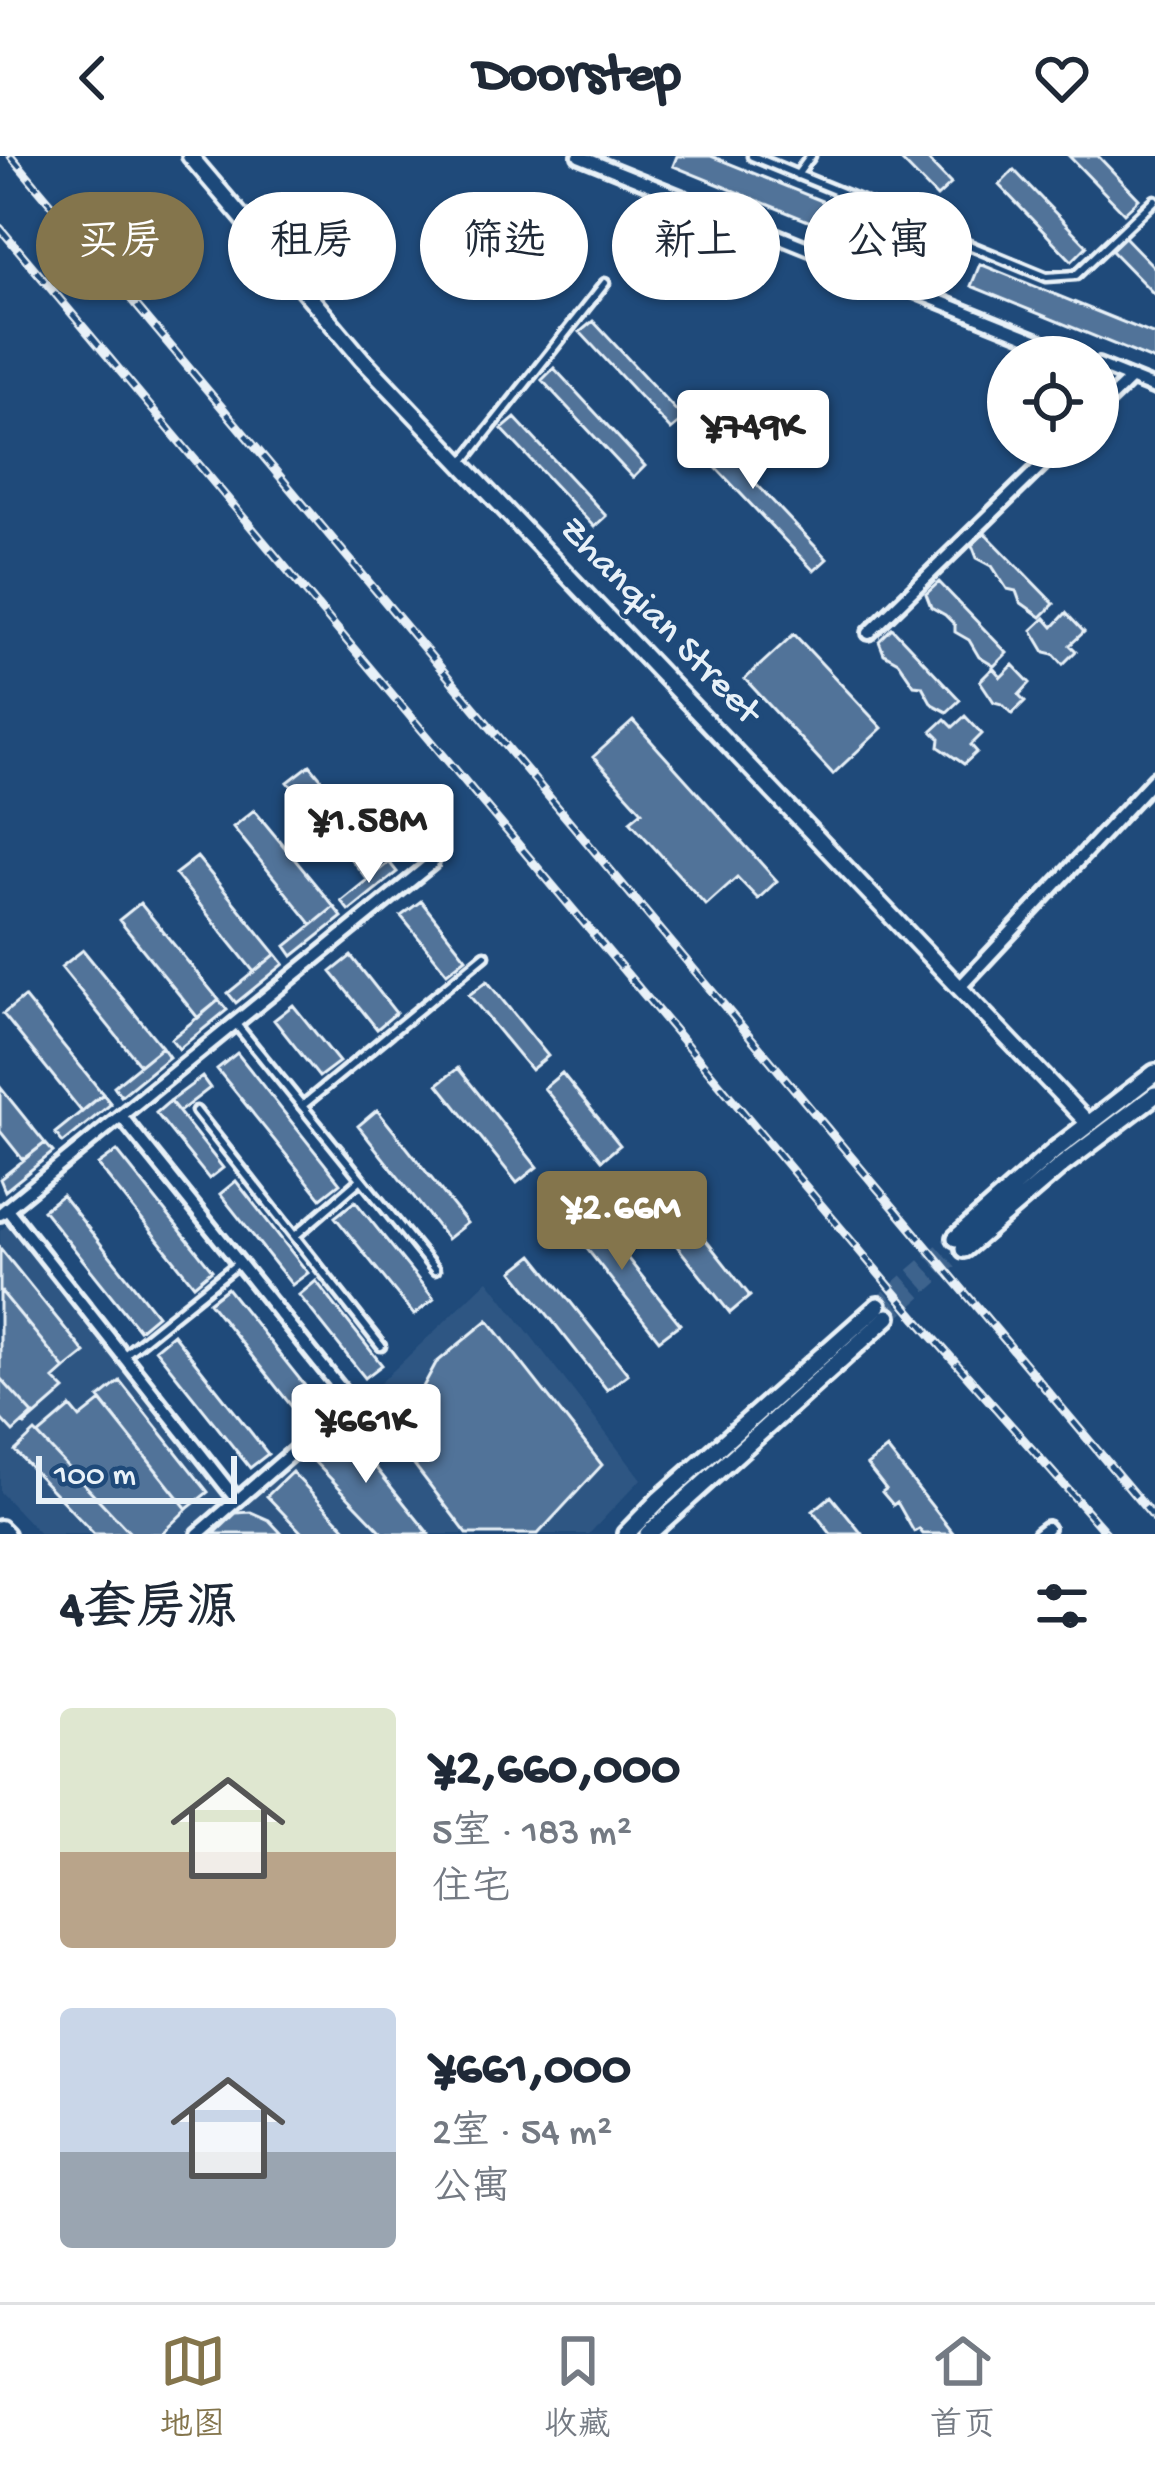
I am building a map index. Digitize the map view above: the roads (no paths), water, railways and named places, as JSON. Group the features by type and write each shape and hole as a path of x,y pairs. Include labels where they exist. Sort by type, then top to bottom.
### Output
{"main road":[{"path":"1155,1073 1088,1124 960,1243 1155,1095"},
{"path":"626,1534 660,1499 883,1312 648,1534"}],"street":[{"name":"Zhanqian Street","path":"190,156 362,359 1088,1124"},
{"path":"578,156 1026,336"},
{"path":"1119,374 1155,388"},
{"path":"1119,389 1130,378"},
{"path":"869,633 1038,468"},
{"path":"959,988 1155,778"},
{"path":"237,1500 3,1211 432,863"},
{"path":"121,1116 351,1402 198,1534"}],"lane":[{"path":"752,156 1047,277 1076,275 1155,200"},
{"path":"797,175 812,156"},
{"path":"461,464 604,283"},
{"path":"302,1106 485,955"},
{"path":"235,1023 435,1270"},
{"path":"196,1111 382,1346"},
{"path":"295,1236 362,1179"},
{"path":"123,1356 239,1262"}],"tunnel":[{"path":"878,1306 956,1238"},
{"path":"888,1317 964,1249"}],"railway":[{"path":"11,156 1155,1519"},
{"path":"0,228 917,1319 1107,1534"}]}
